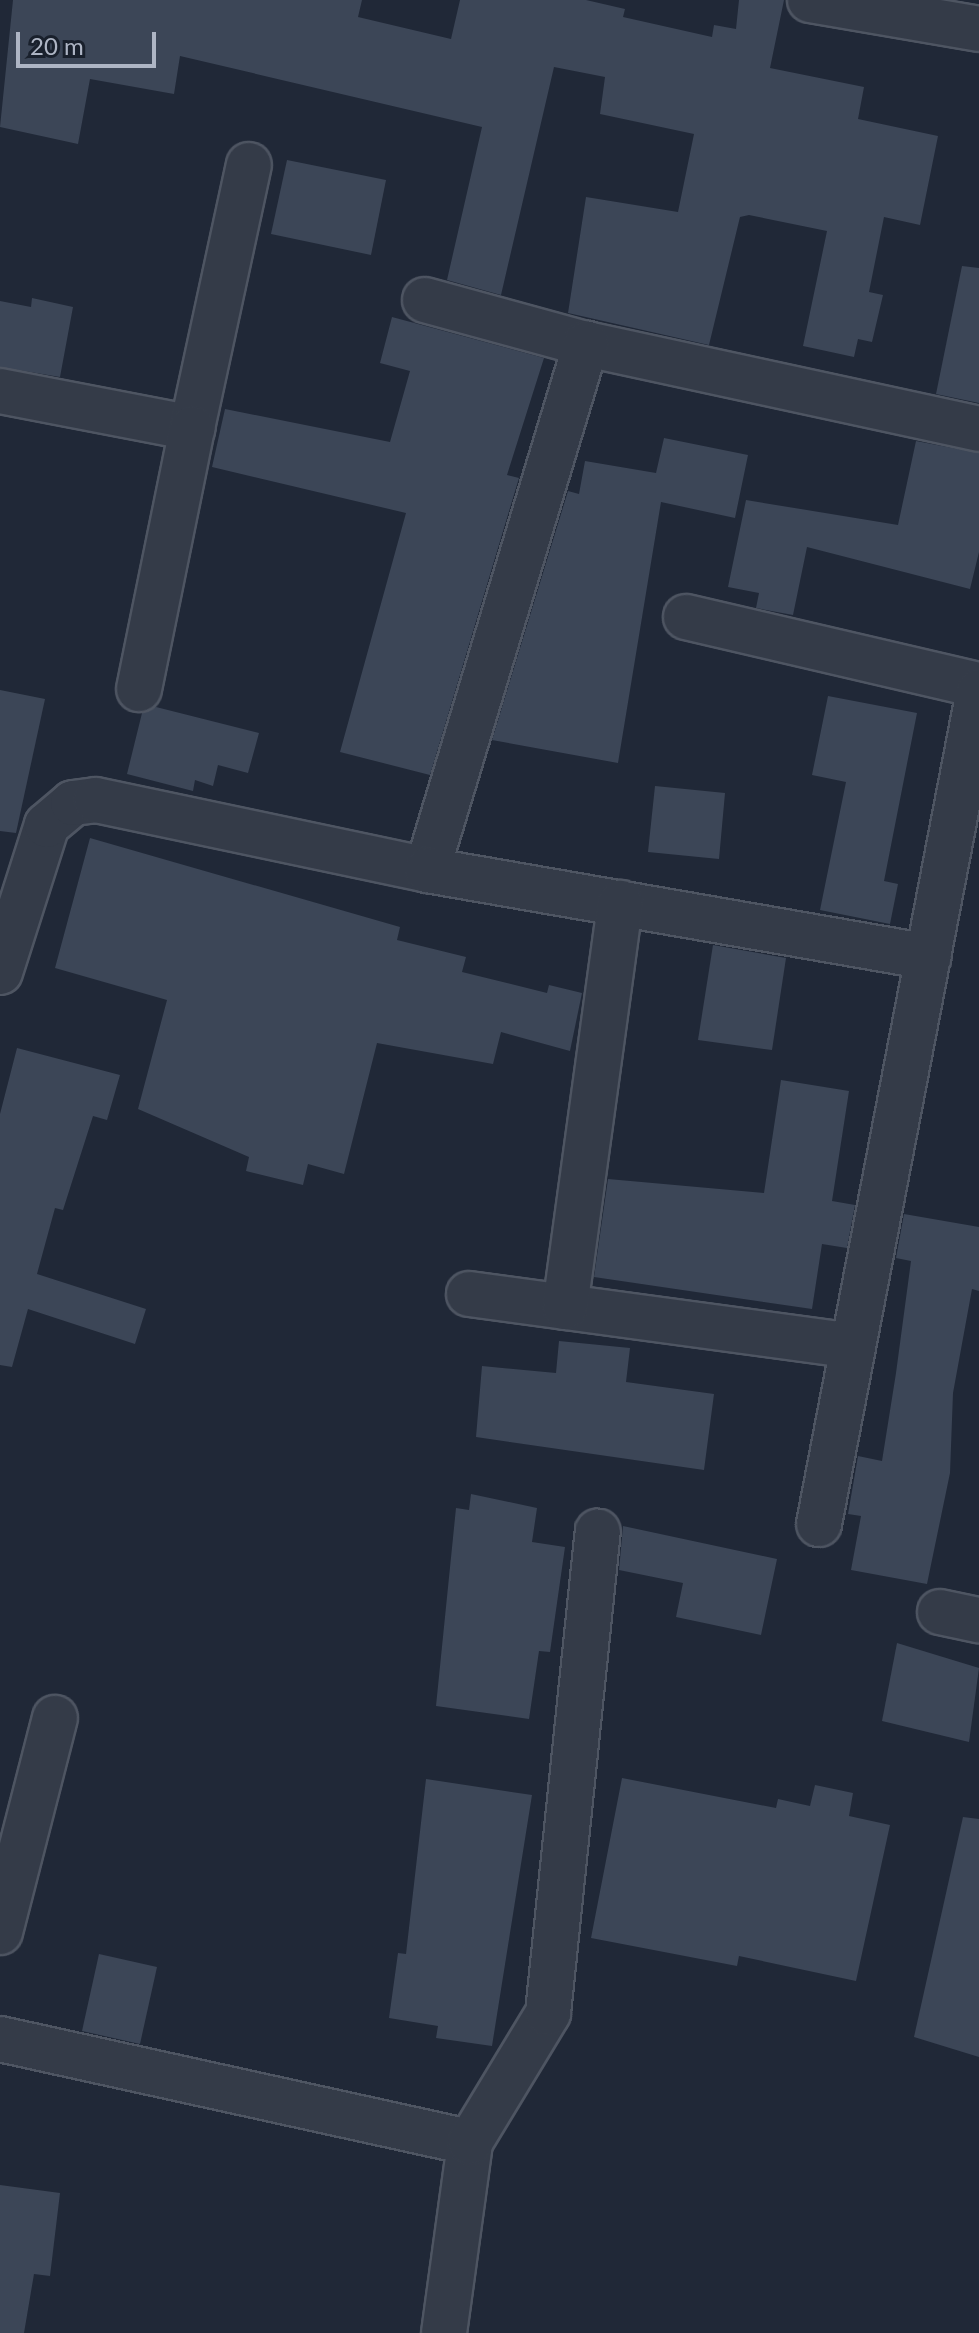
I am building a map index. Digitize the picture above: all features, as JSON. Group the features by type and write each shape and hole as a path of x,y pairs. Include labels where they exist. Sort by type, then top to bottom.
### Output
{"street":[{"path":"810,0 979,29"},
{"path":"139,689 249,165"},
{"path":"425,300 586,344 979,429"},
{"path":"427,870 586,344"},
{"path":"0,391 192,428"},
{"path":"686,617 979,685"},
{"path":"819,1524 979,691"},
{"path":"0,972 47,825 73,803 96,800 427,870 929,957"},
{"path":"565,1307 620,903"},
{"path":"469,1294 852,1346"},
{"path":"444,2333 470,2142 548,2013 598,1532"},
{"path":"0,1932 55,1718"},
{"path":"0,2039 470,2142"}],"building":[{"path":"13,0 362,0 358,17 451,39 460,0 586,0 625,9 623,17 712,37 714,25 736,29 739,0 784,0 770,68 864,87 858,119 938,136 920,225 884,217 869,292 883,295 872,342 858,339 854,357 803,346 827,231 749,215 740,217 709,345 568,313 586,197 678,212 694,134 600,114 605,77 554,67 501,295 447,280 482,127 180,56 174,94 90,79 78,144 0,127"},
{"path":"287,160 386,180 371,255 271,234"},
{"path":"962,266 979,268 979,403 936,394"},
{"path":"32,298 73,307 60,377 0,367 0,301 31,307"},
{"path":"392,317 544,358 507,475 519,478 430,775 340,752 406,513 212,467 225,409 390,442 410,371 380,363"},
{"path":"664,438 748,455 735,518 661,502 618,763 492,740 568,491 579,494 585,461 656,473"},
{"path":"916,441 979,453 979,552 970,589 807,547 793,615 756,608 759,593 728,587 746,500 898,525"},
{"path":"0,690 45,699 16,833 0,831"},
{"path":"828,696 917,713 884,881 898,884 890,924 820,910 846,782 812,775"},
{"path":"156,707 259,733 248,773 218,765 213,786 195,780 193,791 127,774 142,713"},
{"path":"655,786 725,793 719,859 648,852"},
{"path":"90,838 400,927 397,940 466,957 462,972 547,993 549,985 582,993 570,1051 501,1032 493,1064 377,1043 344,1174 308,1164 303,1185 246,1171 249,1157 138,1109 167,1000 55,968"},
{"path":"713,945 786,958 772,1050 698,1040"},
{"path":"17,1048 120,1075 107,1120 93,1116 63,1210 55,1208 37,1274 146,1309 135,1344 28,1309 12,1367 0,1365 0,1114"},
{"path":"781,1080 849,1091 832,1201 855,1205 847,1248 822,1244 812,1309 594,1277 608,1179 764,1193"},
{"path":"904,1214 979,1227 979,1291 972,1289 953,1393 950,1473 927,1584 851,1570 861,1516 848,1514 858,1456 882,1461 896,1373 911,1261 896,1258"},
{"path":"559,1341 630,1348 626,1382 714,1394 704,1470 476,1437 482,1366 556,1373"},
{"path":"471,1494 537,1508 532,1542 565,1547 550,1652 539,1651 529,1719 436,1706 456,1508 469,1510"},
{"path":"623,1526 777,1559 761,1635 676,1617 683,1583 619,1570"},
{"path":"897,1643 979,1668 969,1742 882,1721"},
{"path":"622,1778 776,1808 778,1799 810,1806 815,1785 853,1793 849,1816 890,1825 856,1981 739,1956 737,1966 591,1938"},
{"path":"426,1779 532,1795 492,2046 436,2038 438,2026 389,2018 398,1953 406,1954"},
{"path":"963,1817 979,1819 979,2057 914,2037"},
{"path":"99,1954 157,1967 140,2044 82,2031"},
{"path":"0,2185 60,2193 50,2276 34,2274 24,2333 0,2333"}]}
